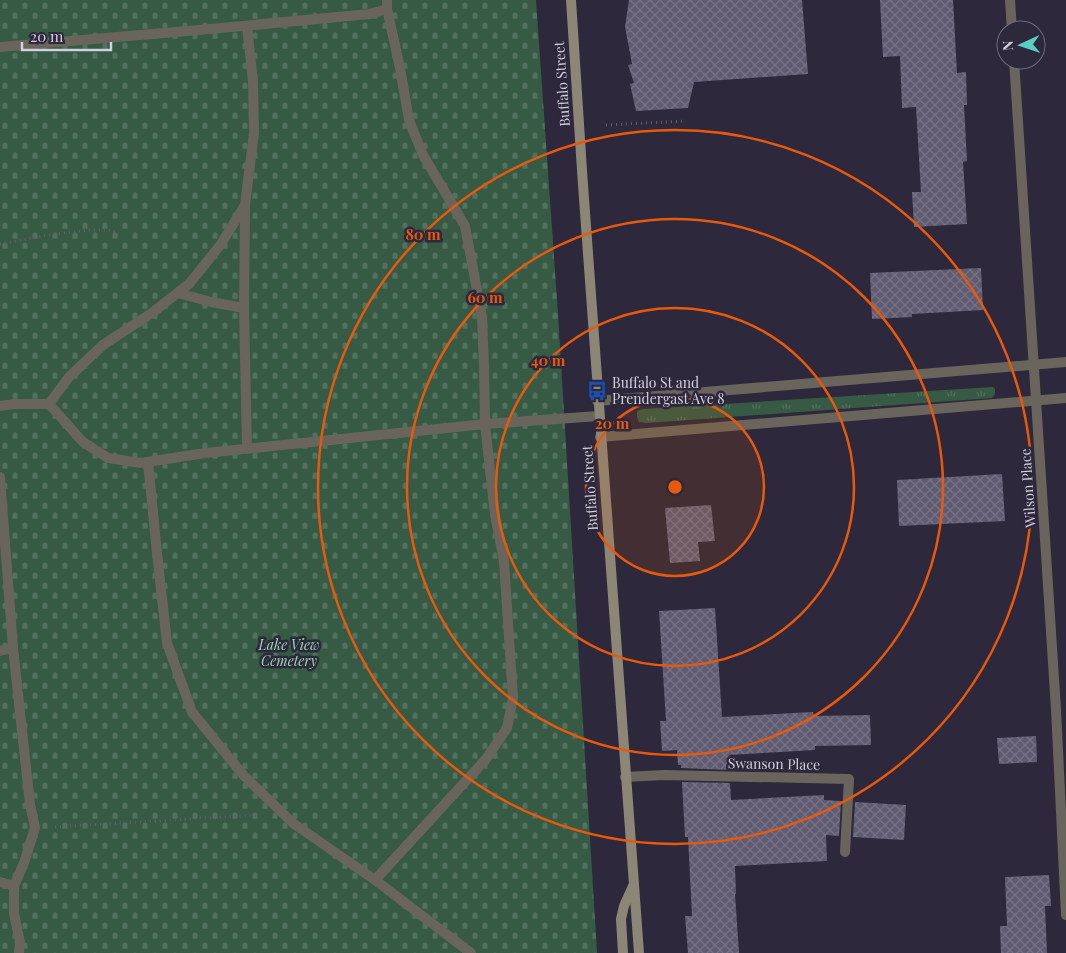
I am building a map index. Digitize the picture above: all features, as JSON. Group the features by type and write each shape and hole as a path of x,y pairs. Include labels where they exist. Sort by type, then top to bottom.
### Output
{"street":[{"name":"Buffalo Street","path":"570,0 600,438 639,953"},
{"path":"1010,0 1011,20"},
{"path":"0,47 370,14 387,5 409,120 423,156 465,226 482,317 486,424 495,516 504,561 513,698 507,728 486,759 375,880"},
{"path":"247,26 253,82 254,132 245,206 244,308 247,449"},
{"name":"Wilson Place","path":"1015,70 1056,709 1066,915"},
{"path":"48,404 70,377 102,344 152,314 190,283 221,244 245,206"},
{"path":"178,292 211,302 244,308"},
{"path":"598,401 1066,362"},
{"path":"600,438 1066,398"},
{"path":"0,406 48,404 83,442 108,458 140,463 205,453 486,424 599,416"},
{"path":"148,462 167,643 192,712 244,776 294,824 375,880 470,953"},
{"path":"0,477 13,648 34,828 24,863 14,886 14,913 20,943 19,953"},
{"path":"0,651 13,648"},
{"name":"Swanson Place","path":"625,777 664,775 849,779 845,852"},
{"path":"0,882 14,886"},
{"name":"Buffalo Street","path":"623,953 621,919 624,906 634,885"}],"path":[{"path":"606,125 686,121"},
{"path":"0,244 89,230 112,230 118,235"},
{"path":"34,828 283,814"}],"green space":[{"name":"Lake View Cemetery","path":"0,0 536,0 558,314 597,953 0,953"},
{"path":"993,387 995,394 992,398 647,423 639,422 637,417 637,412 644,409"}],"building":[{"path":"629,0 802,0 808,74 694,82 688,108 636,111 630,84 634,83 628,65 632,64 625,27"},
{"path":"880,0 953,0 957,73 966,72 967,105 964,105 967,161 963,162 967,224 914,227 912,192 921,192 916,107 902,108 900,56 883,57"},
{"path":"981,268 983,310 912,314 912,317 872,319 870,273"},
{"path":"1002,474 1005,521 899,526 897,480"},
{"path":"711,505 715,541 698,542 700,561 670,563 665,508"},
{"path":"715,608 722,717 813,712 814,716 870,715 871,745 815,746 815,750 729,755 730,770 681,768 681,765 678,765 677,750 662,751 660,721 666,721 659,611"},
{"path":"1036,736 1037,762 999,764 997,738"},
{"path":"682,782 730,783 731,800 824,795 824,800 841,801 839,836 826,835 827,861 735,866 739,953 688,953 685,916 692,916 688,837 685,837"},
{"path":"855,802 906,805 904,840 853,837"},
{"path":"1049,875 1051,906 1045,906 1047,953 1001,953 1000,926 1007,926 1005,877"}],"place":[{"name":"Buffalo St and Prendergast Ave 8","path":"597,391"}]}
